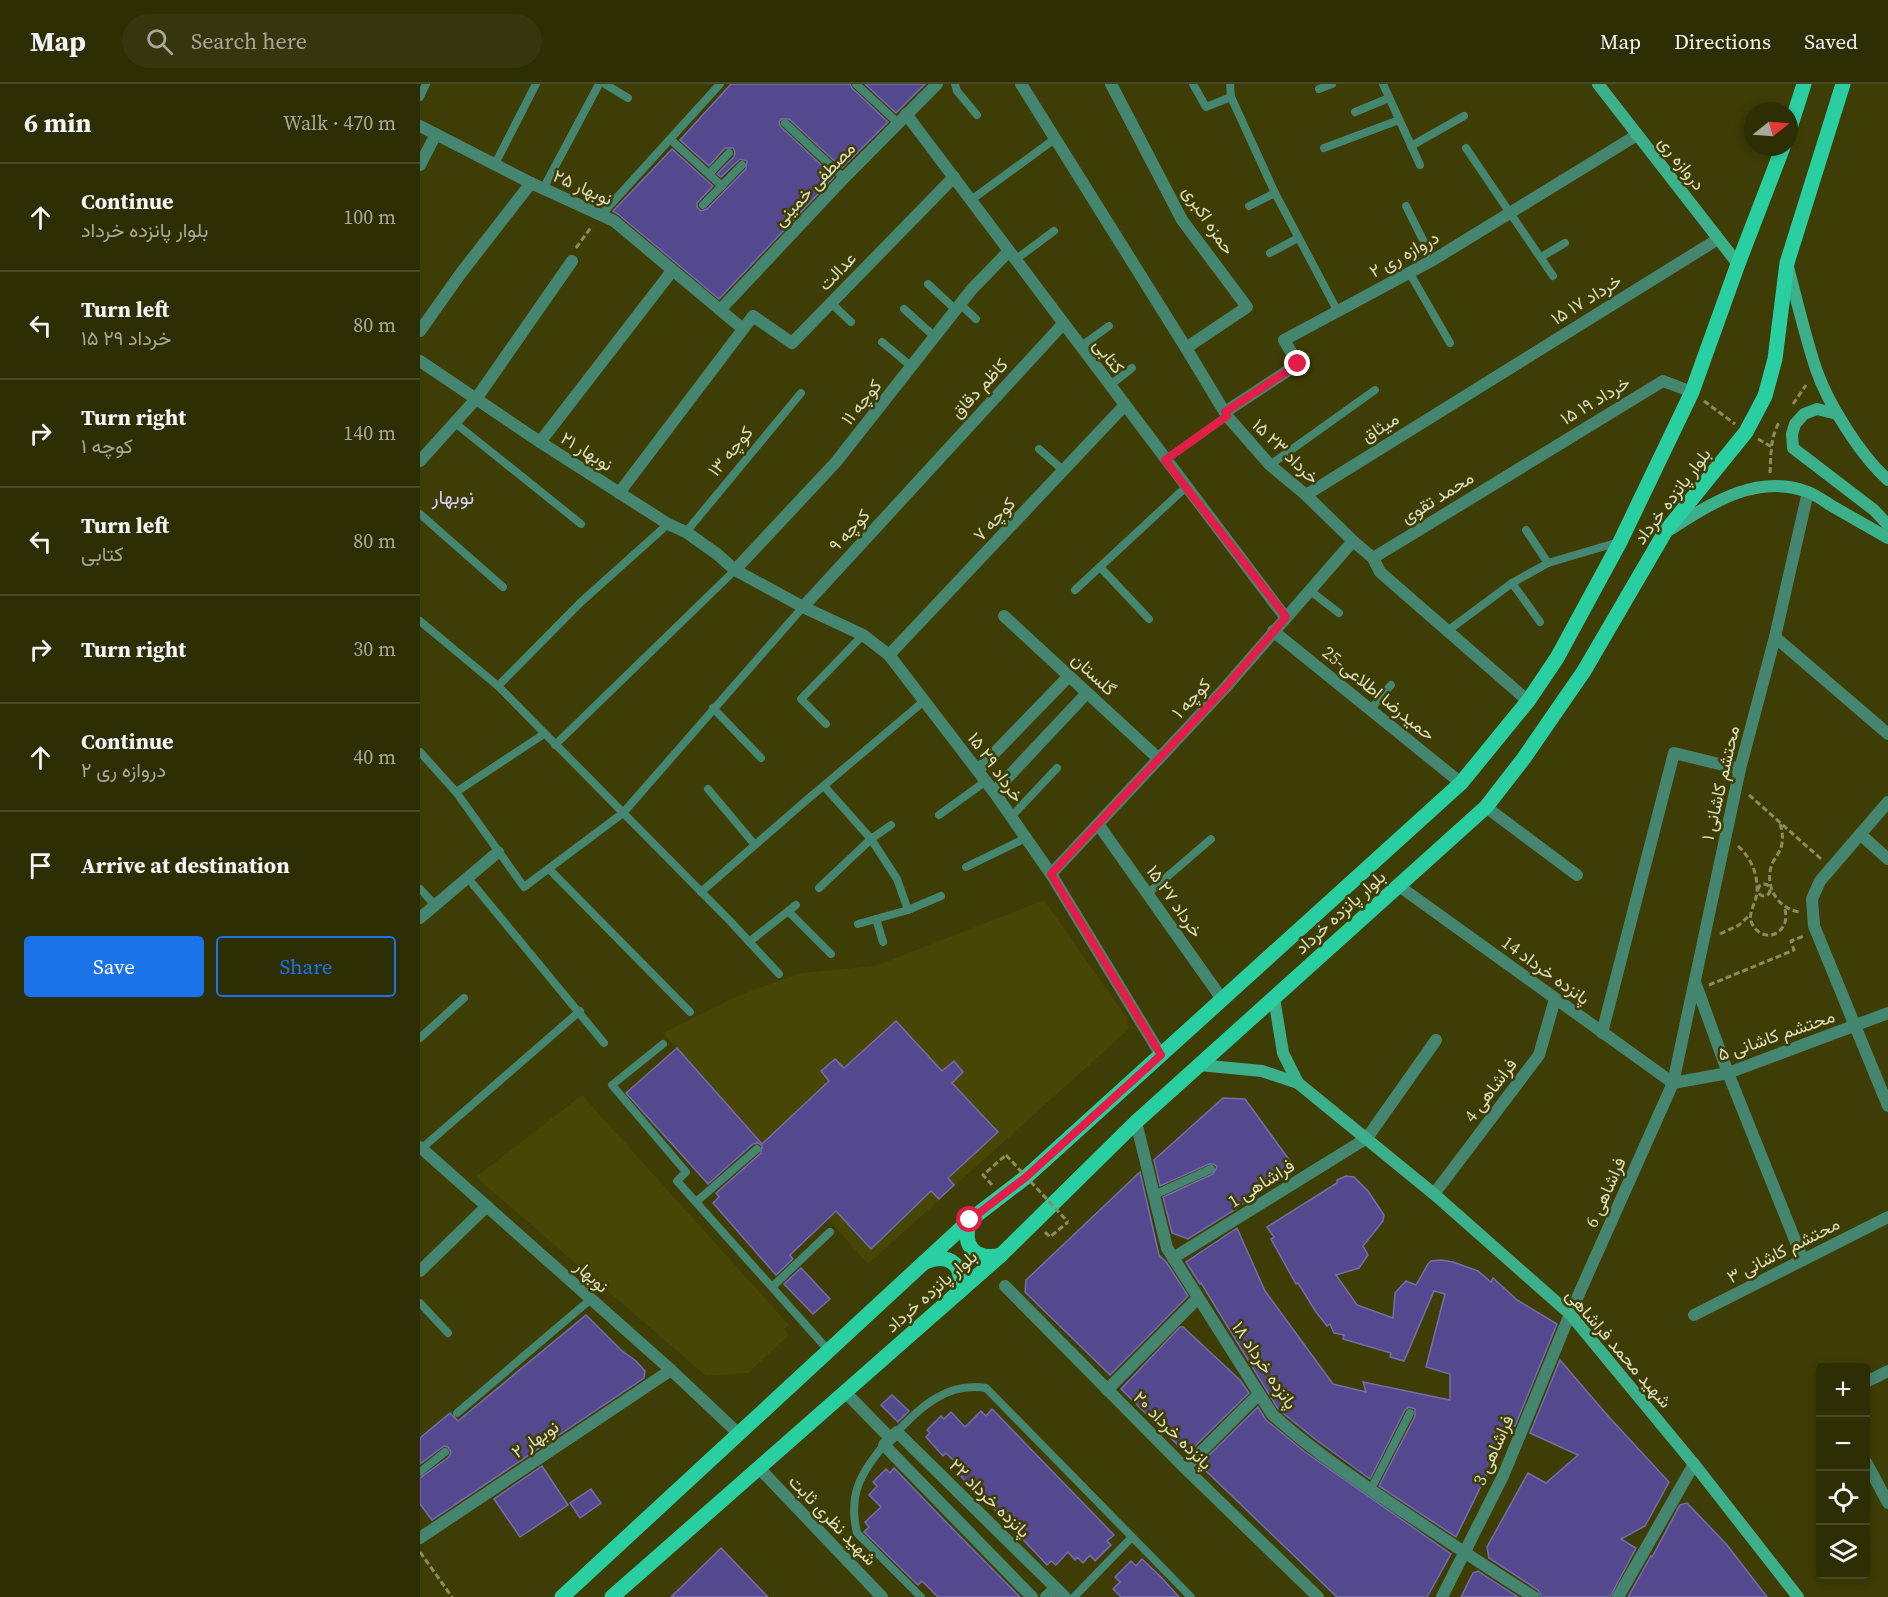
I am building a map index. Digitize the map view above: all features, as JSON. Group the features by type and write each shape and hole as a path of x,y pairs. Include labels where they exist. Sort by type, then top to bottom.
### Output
{"main road":[{"name":"دروازه ری","path":"1598,84 1738,264"},
{"path":"1798,102 1804,84"},
{"name":"بلوار پانزده خرداد","path":"612,1597 1002,1254 1136,1122 1486,807 1524,758 1584,671 1665,532 1746,432 1765,396 1775,359 1787,263 1843,84"},
{"name":"بلوار پانزده خرداد","path":"562,1597 970,1220 1026,1177 1461,783 1528,701 1557,658 1620,542 1692,392 1780,156"},
{"path":"1787,263 1817,371 1838,414 1873,466 1888,480"},
{"path":"1838,414 1817,409 1804,414 1795,424 1792,434 1793,448 1874,510 1888,525"},
{"path":"1665,532 1708,505 1731,494 1755,487 1782,486 1808,492 1888,538"},
{"path":"1274,998 1283,1053 1298,1083"},
{"path":"1200,1065 1262,1071 1298,1083"},
{"name":"شهید محمد فراشاهی","path":"1298,1083 1434,1194 1570,1314 1694,1464 1798,1597"},
{"path":"970,1220 966,1232 968,1245 977,1254 989,1258 1002,1254"},
{"path":"924,1262 936,1257 949,1259 958,1268 962,1279 959,1292"}],"street":[{"name":"مصطفی خمینی","path":"720,310 844,178 937,84"},
{"name":"۱۵ خرداد ۲۳","path":"1021,84 1226,414 1270,465 1374,558 1380,572 1446,632 1528,701"},
{"name":"حمزه اکبری","path":"1111,84 1182,220 1248,307 1186,348"},
{"name":"کتابی","path":"902,119 954,177 1124,406 1286,617"},
{"name":"نوبهار ۲۵","path":"420,126 543,189 614,221 742,329"},
{"path":"420,165 436,134"},
{"name":"دروازه ری ۲","path":"1226,414 1298,364 1284,340 1432,260 1637,135"},
{"name":"عدالت","path":"742,329 753,316 792,343 954,177"},
{"path":"420,331 531,183"},
{"name":"۱۵ خرداد ۱۷","path":"1473,390 1718,239"},
{"name":"کوچه ۱۱","path":"735,570 836,462 972,289 1012,255"},
{"path":"420,461 476,399 572,261"},
{"path":"540,442 672,270"},
{"name":"کاظم دقاق","path":"922,477 1063,324"},
{"path":"619,493 742,329"},
{"name":"نوبهار ۲۱","path":"420,361 619,493 668,524 686,532 735,570"},
{"name":"۱۵ خرداد ۱۹","path":"1520,467 1662,381 1692,392"},
{"name":"میثاق","path":"1306,495 1473,390"},
{"name":"کوچه ۷","path":"889,655 1124,406"},
{"name":"محمد تقوی","path":"1374,558 1520,467"},
{"name":"کوچه ۹","path":"803,607 922,477"},
{"name":"محتشم کاشانی ۱","path":"1673,1083 1740,769 1775,637 1808,492"},
{"name":"کوچه ۱","path":"1051,874 1225,688 1273,630 1353,541"},
{"name":"۱۵ خرداد ۲۹","path":"735,570 803,607 863,635 889,655 986,781 1051,874 1161,1055"},
{"name":"گلستان","path":"1004,616 1159,759"},
{"name":"حمیدرضا اطلاعی-25","path":"1273,630 1461,783"},
{"path":"1775,637 1888,734"},
{"path":"978,771 1069,676"},
{"path":"994,792 1087,693"},
{"path":"1602,1033 1674,753 1740,769"},
{"path":"1888,802 1820,881 1812,899 1814,926 1888,1106"},
{"path":"1486,807 1577,875"},
{"name":"۱۵ خرداد ۲۷","path":"1098,824 1222,999"},
{"path":"1860,834 1888,859"},
{"path":"420,918 498,852"},
{"name":"پانزده خرداد 14","path":"1398,886 1673,1083"},
{"path":"1695,981 1728,1073 1803,1260"},
{"name":"فراشاهی 4","path":"1434,1194 1539,1055 1555,999"},
{"name":"محتشم کاشانی ۵","path":"1673,1083 1728,1073 1888,1013"},
{"path":"1367,1138 1436,1040"},
{"name":"فراشاهی 6","path":"1570,1314 1673,1083"},
{"name":"پانزده خرداد ۱۸","path":"1136,1122 1167,1248 1272,1414 1291,1432 1371,1489 1465,1554 1534,1597"},
{"name":"فراشاهی 1","path":"1173,1258 1367,1138"},
{"name":"نوبهار","path":"421,1148 671,1370 739,1434"},
{"path":"420,1271 487,1206"},
{"name":"محتشم کاشانی ۳","path":"1694,1315 1888,1217"},
{"name":"پانزده خرداد ۲۰","path":"1005,1286 1185,1468 1318,1597"},
{"path":"1107,1390 1198,1298"},
{"name":"فراشاهی 3","path":"1442,1597 1503,1476 1570,1314"},
{"name":"نوبهار ۲","path":"420,1538 671,1370"},
{"path":"1870,1380 1888,1371"},
{"name":"پانزده خرداد ۲۲","path":"845,1392 1032,1597"},
{"path":"1185,1468 1259,1394"},
{"name":"پانزده خرداد ۲۲","path":"890,1439 1065,1597"},
{"path":"1618,1597 1694,1464"},
{"name":"شهید نظری ثابت","path":"759,1468 882,1597"},
{"path":"1870,1469 1888,1503"},
{"path":"1046,1597 1056,1588"}],"lane":[{"path":"420,97 426,84"},
{"path":"495,164 536,84"},
{"path":"543,189 599,84"},
{"path":"605,84 628,98"},
{"path":"602,214 717,87 707,84"},
{"path":"856,84 902,119"},
{"path":"955,84 957,91 977,115"},
{"path":"1193,84 1206,107 1231,97"},
{"path":"1230,84 1231,97 1275,193 1336,310"},
{"path":"1319,89 1332,84"},
{"path":"1383,84 1420,165"},
{"path":"1355,112 1389,98"},
{"path":"1411,146 1464,116"},
{"path":"1324,148 1399,120"},
{"path":"785,123 844,178"},
{"path":"971,200 1056,138"},
{"path":"670,139 722,186"},
{"path":"1466,148 1553,276"},
{"path":"709,174 729,153"},
{"path":"703,205 742,165"},
{"path":"1249,206 1275,193"},
{"path":"1406,206 1432,260"},
{"path":"1012,255 1054,231"},
{"path":"1270,254 1298,238"},
{"path":"1541,257 1565,243"},
{"path":"1409,272 1450,343"},
{"path":"928,284 976,319"},
{"path":"831,303 851,322"},
{"path":"904,309 935,337"},
{"path":"1080,346 1108,326"},
{"path":"882,342 912,367"},
{"path":"1109,386 1132,368"},
{"path":"1270,465 1375,390"},
{"name":"کوچه ۱۳","path":"686,532 801,393"},
{"path":"1165,460 1226,414"},
{"path":"455,423 581,524"},
{"path":"1039,449 1064,471"},
{"path":"1075,590 1186,487"},
{"path":"420,514 503,587"},
{"path":"498,686 581,602 668,524"},
{"path":"1526,530 1548,563"},
{"path":"1446,632 1512,583 1548,563 1620,542"},
{"path":"1101,567 1149,619"},
{"path":"555,745 735,570"},
{"path":"1512,583 1540,622"},
{"path":"1310,590 1339,614"},
{"path":"420,752 456,792 524,887 623,813 803,607"},
{"path":"420,621 498,686 779,974"},
{"path":"826,724 801,699 863,635"},
{"path":"1370,710 1391,685"},
{"path":"701,892 924,701"},
{"path":"713,708 761,758"},
{"path":"456,792 544,734"},
{"path":"1011,817 1057,768"},
{"path":"939,815 986,781"},
{"path":"824,786 871,840 897,879 909,910"},
{"path":"708,789 756,844"},
{"path":"819,888 871,840 891,825"},
{"path":"966,867 1026,838"},
{"path":"1147,894 1211,838"},
{"path":"549,869 690,1012"},
{"path":"467,877 580,1011 604,1043"},
{"path":"420,889 435,905"},
{"path":"858,924 909,910 941,896"},
{"path":"749,942 796,905"},
{"path":"788,911 831,954"},
{"path":"876,919 883,942"},
{"path":"420,1038 465,998"},
{"path":"421,1148 580,1011"},
{"path":"663,1044 612,1085 686,1172 677,1180 829,1351"},
{"path":"696,1202 757,1149"},
{"path":"1154,1195 1211,1169"},
{"path":"772,1287 830,1232"},
{"path":"457,1413 591,1299"},
{"path":"420,1303 448,1333"},
{"path":"921,1597 857,1533 853,1520 856,1490 866,1469 890,1439 921,1409 936,1397 952,1389 975,1386 986,1388 1191,1597"},
{"path":"1371,1489 1410,1413"},
{"path":"420,1472 446,1452"},
{"path":"1074,1597 1132,1537"}],"path":[{"path":"572,261 576,247 602,214"},
{"path":"1692,392 1746,432 1772,447"},
{"path":"1747,806 1749,796 1820,858 1816,863"},
{"path":"1738,846 1752,864 1757,891 1760,895 1770,894 1770,875 1782,844 1783,834 1779,822"},
{"path":"1736,857 1740,836"},
{"path":"1763,883 1768,884 1771,889 1784,907 1786,924 1773,934 1761,934 1750,921 1750,915 1758,886 1763,883"},
{"path":"1799,904 1799,919"},
{"path":"1784,907 1799,912"},
{"path":"1720,934 1739,925 1750,915"},
{"path":"1717,944 1722,923"},
{"path":"1711,975 1708,985 1794,950 1791,941 1804,936 1800,927"},
{"path":"984,1175 1006,1155 1068,1222 1050,1238"},
{"path":"420,1552 452,1597"}],"shaded area":[{"path":"1044,900 1126,1017 1129,1029 868,1264 663,1033 740,995 801,973 875,966"},
{"path":"582,1095 789,1325 784,1329 789,1335 748,1373 706,1376 476,1177"}],"building":[{"path":"731,84 850,84 888,122 842,168 789,119 781,119 779,122 781,127 834,177 719,299 613,211 672,149 713,186 697,203 701,211 707,209 746,169 747,161 740,159 721,177 717,174 734,157 733,148 725,148 709,166 680,140"},
{"path":"865,84 925,84 896,113"},
{"path":"896,1021 942,1071 954,1061 963,1072 952,1083 998,1132 948,1178 954,1185 939,1199 931,1191 871,1249 836,1211 790,1255 793,1259 776,1275 713,1203 719,1197 716,1193 761,1153 762,1146 758,1143 753,1144 708,1184 626,1093 677,1048 762,1144 829,1081 821,1071 835,1059 844,1068"},
{"path":"1223,1098 1245,1099 1293,1165 1236,1209 1188,1239 1172,1233 1163,1197 1213,1174 1217,1167 1209,1164 1160,1186 1154,1160"},
{"path":"1140,1172 1159,1255 1167,1263 1188,1296 1110,1375 1025,1292 1026,1280"},
{"path":"1346,1176 1354,1177 1368,1191 1384,1215 1383,1221 1363,1246 1368,1255 1359,1268 1336,1275 1357,1305 1393,1318 1395,1293 1406,1281 1416,1285 1431,1261 1441,1260 1478,1271 1491,1282 1493,1278 1517,1300 1557,1324 1515,1426 1511,1425 1456,1537 1379,1486 1415,1416 1415,1409 1409,1407 1405,1410 1370,1479 1278,1409 1186,1262 1237,1228 1265,1291 1333,1384 1366,1392 1363,1382 1450,1400 1450,1374 1426,1367 1445,1294 1434,1291 1404,1361 1390,1357 1391,1353 1343,1339 1344,1335 1334,1333 1330,1324 1327,1326 1298,1283 1296,1284 1271,1239 1274,1237 1267,1227"},
{"path":"801,1268 830,1299 813,1314 784,1284"},
{"path":"586,1315 621,1350 636,1361 645,1371 644,1378 432,1520 420,1504 420,1478 449,1457 451,1452 448,1447 444,1446 420,1464 420,1438 450,1413 458,1421"},
{"path":"1180,1327 1183,1327 1240,1380 1249,1393 1187,1454 1121,1389"},
{"path":"1560,1360 1669,1482 1645,1526 1621,1539 1636,1548 1610,1597 1542,1597 1538,1590 1489,1558 1487,1547 1528,1473 1546,1483 1578,1455 1530,1433"},
{"path":"892,1395 909,1411 898,1422 881,1405"},
{"path":"1258,1407 1266,1420 1305,1452 1451,1554 1427,1597 1337,1597 1204,1469 1202,1462"},
{"path":"992,1409 1114,1535 1107,1541 1111,1545 1095,1561 1090,1555 1083,1563 1077,1557 1075,1560 1068,1552 1056,1565 1051,1561 1047,1565 965,1481 960,1475 964,1471 946,1453 943,1456 926,1437 930,1433 927,1430 941,1416 944,1419 951,1412 965,1427 981,1411 986,1416"},
{"path":"542,1466 568,1505 520,1537 494,1499"},
{"path":"894,1468 1020,1597 938,1597 922,1581 918,1585 864,1532 869,1527 865,1522 881,1507 869,1495 877,1486 873,1482 886,1469 890,1473"},
{"path":"591,1489 601,1503 580,1518 570,1503"},
{"path":"1687,1503 1727,1545 1767,1597 1628,1597 1680,1505"},
{"path":"721,1548 768,1597 671,1597"},
{"path":"1142,1559 1179,1597 1121,1597 1113,1589 1120,1582 1115,1577 1131,1561 1136,1566"},
{"path":"1478,1571 1518,1597 1461,1597 1473,1573"}],"district":[{"name":"نوبهار","path":"453,497"}],"route":[{"path":"970,1220 1026,1177 1161,1055 1051,874 1225,688 1286,617 1165,460 1227,416 1225,412 1298,364"}]}
